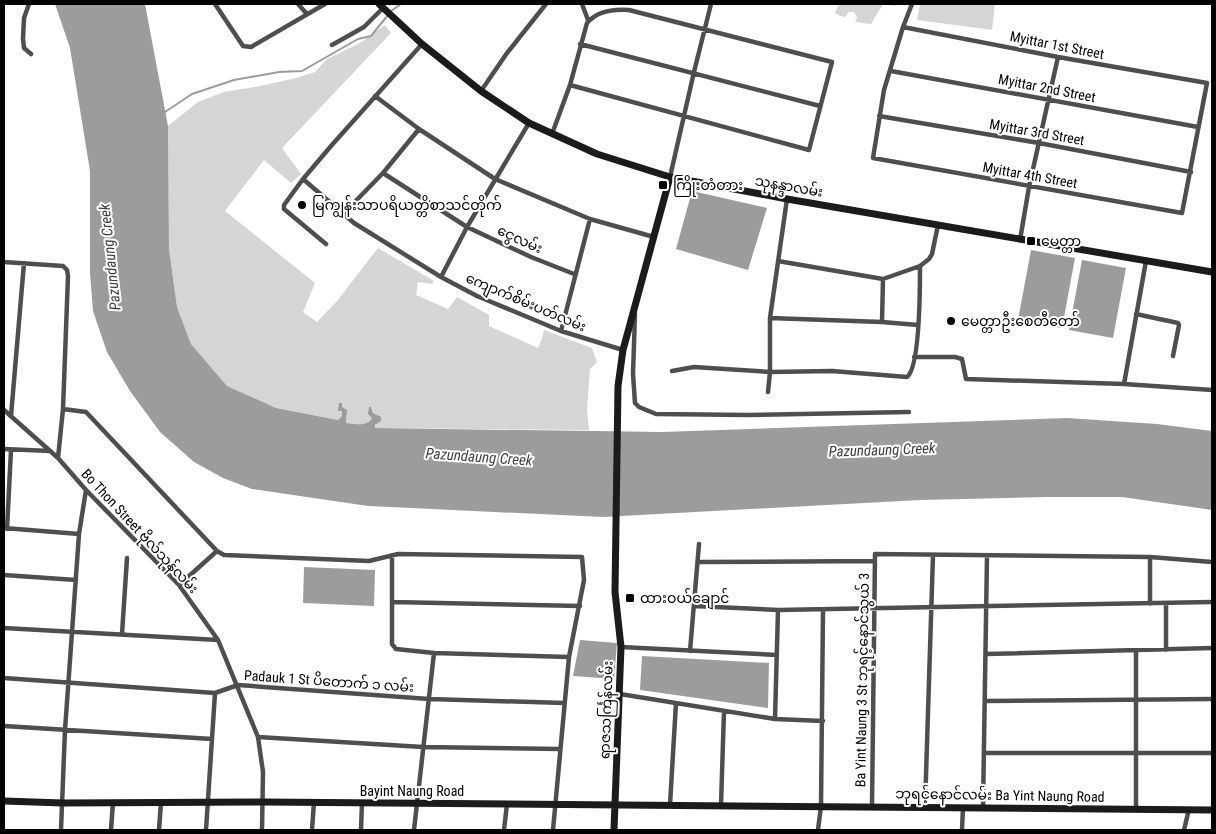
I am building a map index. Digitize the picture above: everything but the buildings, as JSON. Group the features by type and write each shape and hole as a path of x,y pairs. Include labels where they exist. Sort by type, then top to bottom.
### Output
{"main road":[{"name":"သုနန္ဒာလမ်း","path":"382,7 422,44 481,91 529,123 597,154 670,176 787,199 1212,272"},
{"path":"623,352 670,176"},
{"name":"ရာဇသင်္ကြန်လမ်း","path":"614,830 621,647 615,592 618,386 623,352"},
{"name":"Bayint Naung Road","path":"4,801 63,803 314,802 821,806"},
{"name":"ဘုရင့်နောင်လမ်း Ba Yint Naung Road","path":"821,806 1212,810"}],"street":[{"path":"29,4 24,18 23,39 24,48 31,54"},
{"path":"215,4 243,46 247,47 251,47 324,4"},
{"path":"298,4 307,14"},
{"path":"481,91 506,53 546,4"},
{"path":"552,134 570,85 588,20 582,4"},
{"path":"670,176 711,4"},
{"path":"880,116 884,90 912,4"},
{"path":"332,44 364,27 382,7"},
{"path":"570,85 809,150 832,62 629,10 621,9 603,12 588,20"},
{"name":"Myittar 1st Street","path":"903,27 1207,83 1198,128"},
{"path":"326,244 284,209 284,205 303,179 422,44"},
{"path":"580,44 820,106"},
{"path":"1020,240 1029,187 1058,57"},
{"name":"Myittar 2nd Street","path":"891,71 1198,128"},
{"path":"375,96 419,129 495,179 590,219 654,237"},
{"name":"Myittar 3rd Street","path":"880,116 1039,143 1191,172"},
{"name":"Myittar 4th Street","path":"880,116 873,158 1029,187 1182,213 1191,172"},
{"path":"441,277 467,227 529,123"},
{"path":"1191,172 1198,128"},
{"path":"343,214 383,173 419,129"},
{"name":"ငွေလမ်း","path":"383,173 467,227 531,258 574,274"},
{"name":"ကျောက်စိမ်းပတ်လမ်း","path":"303,179 343,214 441,277 477,296 561,331 623,352"},
{"path":"768,392 770,318 787,199"},
{"path":"561,331 574,274 590,219"},
{"path":"778,261 883,279 920,266 931,257 938,225"},
{"path":"1124,384 1146,261"},
{"path":"4,262 63,266 67,270 64,409 58,458"},
{"path":"11,416 24,263"},
{"path":"672,370 694,366 770,372 832,371 907,377 911,373 918,325 920,266"},
{"path":"882,322 883,279"},
{"path":"636,305 633,374 635,403 639,407 656,414 748,415 909,412"},
{"path":"1136,314 1178,323 1173,356"},
{"path":"770,318 918,325"},
{"path":"914,357 955,356 962,359 966,379 1124,384 1212,390"},
{"path":"64,409 86,412 217,551 224,555 369,561 398,554 582,557 584,580 569,656 553,830"},
{"name":"Bo Thon Street ဗိုလ်သုန်လမ်း","path":"4,410 58,458 86,490 179,585 218,640 238,685 258,738 263,772 262,830"},
{"path":"4,449 50,451"},
{"path":"12,450 5,529 79,534"},
{"path":"61,830 65,730 79,534 86,490"},
{"path":"690,651 699,544"},
{"path":"179,585 217,551"},
{"name":"Ba Yint Naung 3 St ဘုရင့်နောင်သွယ် 3","path":"872,806 875,554 933,555"},
{"path":"925,807 933,555 1150,557 1212,562"},
{"path":"392,556 394,647 434,652 569,656"},
{"path":"983,807 987,556"},
{"path":"1150,557 1150,604"},
{"path":"122,634 127,558"},
{"path":"698,562 875,561"},
{"path":"4,575 76,580"},
{"path":"392,602 580,606"},
{"path":"694,606 823,610 1212,602"},
{"path":"1166,604 1166,650"},
{"path":"775,719 778,610"},
{"path":"818,830 821,806 823,721 823,610"},
{"path":"4,628 218,640"},
{"path":"621,647 777,655"},
{"path":"986,654 1212,648"},
{"path":"1136,651 1136,809"},
{"path":"414,830 434,652"},
{"name":"Padauk 1 St ပိတောက် ၁ လမ်း","path":"4,678 216,693 238,685 429,699 564,703"},
{"path":"206,830 216,693"},
{"path":"620,694 775,719 823,721"},
{"path":"985,701 1212,699"},
{"path":"670,805 676,703"},
{"path":"721,806 724,711"},
{"path":"4,726 212,739"},
{"path":"258,738 423,746 560,749"},
{"path":"984,753 1212,753"},
{"path":"111,830 113,802"},
{"path":"159,830 161,802"},
{"path":"312,830 314,802"},
{"path":"361,830 362,803"},
{"path":"504,830 507,804"},
{"path":"962,830 963,807"},
{"path":"1184,830 1188,810"}],"shaded area":[{"path":"839,4 883,4 871,24 855,22 857,17 854,12 849,12 845,17 835,13"},
{"path":"920,4 995,4 992,30 917,20"},
{"path":"385,25 391,33 282,148 301,174 291,183 264,160 225,211 315,283 303,312 317,322 337,301 378,248 434,281 432,284 418,282 416,295 448,309 457,297 489,315 489,326 538,348 544,330 592,348 597,362 590,369 587,410 589,430 374,428 381,418 373,413 371,407 369,407 372,418 367,423 361,424 346,423 347,411 342,407 342,416 338,420 276,408 227,386 191,344 177,307 169,249 168,126 198,102 224,92 260,86 315,72 327,59 360,43"}],"water":[{"name":"Pazundaung Creek","path":"55,4 145,4 168,126 169,249 177,307 191,344 227,386 276,408 338,420 342,416 342,411 338,411 339,403 342,403 342,407 347,410 346,423 360,424 367,423 372,418 368,414 369,407 371,407 373,413 381,417 381,421 375,425 375,428 662,432 1067,418 1157,424 1212,431 1212,510 1122,497 1046,497 920,500 603,517 368,506 252,489 223,478 194,462 160,432 130,391 107,352 93,311 90,273 90,171 70,48"},
{"path":"692,191 767,208 748,270 676,249"},
{"path":"1031,250 1075,258 1062,328 1018,320"},
{"path":"1082,260 1126,268 1113,338 1069,330"},
{"path":"304,567 375,570 374,606 303,603"},
{"path":"580,640 617,643 614,679 573,676"},
{"path":"642,656 769,663 768,708 640,690"}],"waterway":[{"path":"391,11 401,4"},
{"path":"165,112 192,94 234,80 279,72 302,71 358,39 371,36 388,15"}],"place":[{"name":"ကြိုးတံတား","path":"663,185"},
{"name":"မြကျွန်းသာပရိယတ္တိစာသင်တိုက်","path":"302,205"},
{"name":"မေတ္တာ","path":"1031,241"},
{"name":"မေတ္တာဦးစေတီတော်","path":"951,321"},
{"name":"ထားဝယ်ချောင်","path":"630,598"}]}
